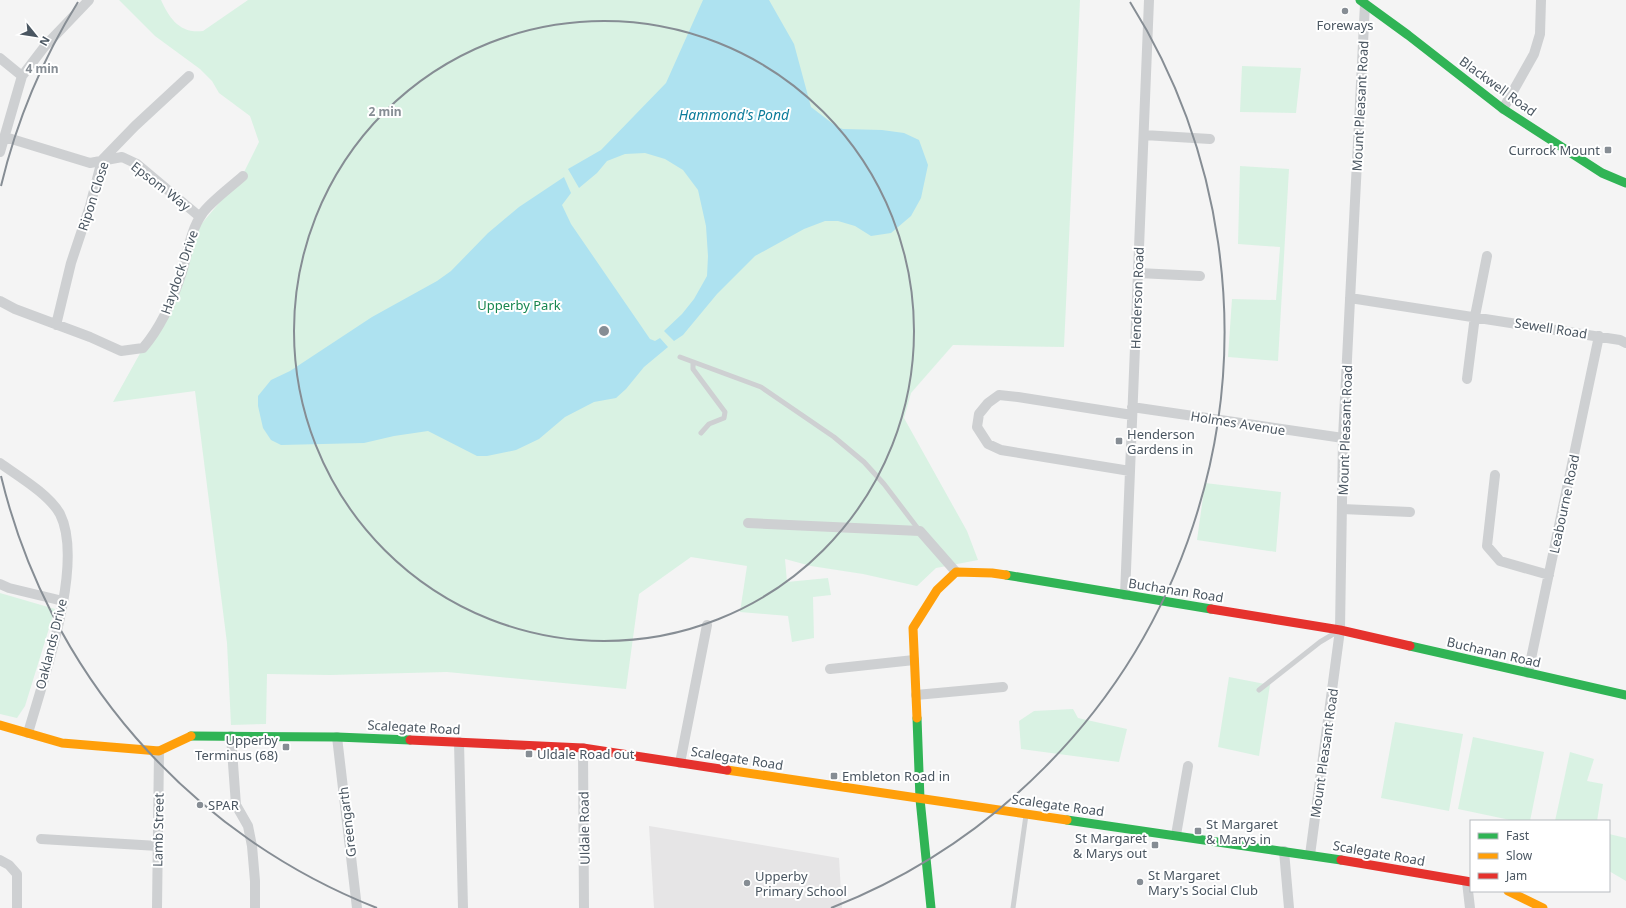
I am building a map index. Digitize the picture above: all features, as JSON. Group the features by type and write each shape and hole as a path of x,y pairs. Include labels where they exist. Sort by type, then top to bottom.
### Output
{"street":[{"path":"0,152 22,76 45,46 89,0"},
{"name":"Henderson Road","path":"1125,595 1149,0"},
{"path":"1503,109 1534,54 1540,34 1541,0"},
{"name":"Blackwell Road","path":"1362,2 1408,35 1503,109 1602,173 1626,183"},
{"name":"Mount Pleasant Road","path":"1310,855 1340,630 1343,438 1362,2"},
{"path":"0,58 22,76"},
{"name":"Ripon Close","path":"56,325 71,263 90,206 102,160 135,126 188,76"},
{"path":"1144,135 1210,139"},
{"name":"Epsom Way","path":"5,137 90,163 122,157 138,164 200,217"},
{"name":"Haydock Drive","path":"0,301 15,309 121,351 143,348 154,336 170,308 192,235 200,217 203,212 242,176"},
{"path":"1467,379 1475,316 1487,256"},
{"path":"1138,273 1200,276"},
{"name":"Sewell Road","path":"1350,298 1599,336 1620,340 1626,343"},
{"name":"Leabourne Road","path":"1528,673 1599,336"},
{"name":"Holmes Avenue","path":"1130,471 1001,450 988,444 976,427 979,414 988,403 999,395 1343,438"},
{"name":"Oaklands Drive","path":"0,463 42,493 60,514 68,542 68,566 61,615 28,733"},
{"path":"1495,475 1487,546 1500,561 1549,575"},
{"path":"1342,508 1410,512"},
{"path":"748,523 920,531 956,572 937,590 913,628 920,799 931,908"},
{"name":"Buchanan Road","path":"956,572 992,573 1340,630 1626,695"},
{"path":"0,584 9,588 63,601"},
{"path":"680,763 707,624"},
{"path":"830,669 914,660"},
{"path":"916,695 1003,687"},
{"path":"0,725 62,743 160,751"},
{"name":"Scalegate Road","path":"160,751 190,736 337,737 583,748 920,799 1284,851 1469,882"},
{"path":"231,736 236,805 248,826 252,846 255,881 255,908"},
{"name":"Greengarth","path":"337,737 357,908"},
{"path":"459,742 463,908"},
{"name":"Uldale Road","path":"583,748 584,908"},
{"name":"Lamb Street","path":"157,908 160,751"},
{"path":"1176,835 1188,766"},
{"path":"41,839 158,846"},
{"path":"1284,851 1289,908"},
{"path":"0,860 9,865 17,874 17,908"},
{"path":"1469,882 1470,908"},
{"path":"1510,892 1543,908"}],"lane":[{"path":"680,357 761,387 834,437 864,462 920,531"},
{"path":"693,362 693,369 725,412 724,418 709,424 701,433"},
{"path":"1259,690 1320,642 1340,630"},
{"path":"1013,908 1026,814"}],"shaded area":[{"name":"Upperby Primary School","path":"649,826 839,858 842,908 654,908"}],"green space":[{"name":"Upperby Park","path":"119,0 161,0 168,13 176,23 188,30 203,31 248,0 1080,0 1064,347 953,345 911,393 904,418 967,531 978,560 936,568 917,586 863,574 811,566 785,559 787,582 828,578 831,595 813,597 814,638 792,642 788,616 740,612 747,566 691,557 639,594 626,689 447,672 330,675 267,674 266,724 231,725 227,643 195,391 113,402 143,348 154,336 192,235 242,176 259,142 250,116 219,93 212,81 200,69 155,36"},
{"path":"1242,66 1301,68 1296,113 1240,112"},
{"path":"1240,166 1289,169 1278,361 1228,357 1232,299 1276,300 1280,247 1238,244"},
{"path":"1205,483 1281,492 1276,552 1197,540"},
{"path":"0,593 55,609 25,706 17,718 0,714"},
{"path":"1229,677 1270,685 1259,756 1218,747"},
{"path":"1073,709 1078,718 1127,729 1119,762 1021,749 1019,721 1034,711"},
{"path":"1395,722 1463,734 1449,811 1381,798"},
{"path":"1473,737 1544,752 1530,820 1510,820 1458,809"},
{"path":"1570,752 1594,759 1587,781 1603,784 1597,820 1555,820"},
{"path":"1610,834 1626,838 1626,881 1610,872"}],"water":[{"name":"Hammond's Pond","path":"703,0 769,0 794,44 811,107 837,127 843,129 882,130 904,133 919,140 928,165 921,198 911,216 891,233 871,236 855,226 838,221 825,221 804,229 755,256 717,294 683,335 674,341 664,331 682,314 694,299 707,276 708,256 706,226 698,190 683,170 665,159 645,153 625,154 607,161 597,173 579,188 568,169 601,150 666,83"},
{"path":"564,177 571,193 562,205 571,224 650,339 655,341 660,338 668,347 644,367 626,389 616,398 594,402 565,417 539,439 516,450 487,456 477,456 428,431 394,436 364,443 281,445 271,440 263,428 258,406 258,396 271,380 290,371 372,317 437,281 451,271 488,233 519,207"}],"traffic: fast":[{"path":"1360,0 1408,35 1503,109 1602,173 1626,183"},
{"path":"1006,575 1211,609"},
{"path":"1410,646 1626,695"},
{"path":"917,718 920,799 931,908"},
{"path":"191,736 337,737 410,740"},
{"path":"1067,820 1341,860"}],"traffic: slow":[{"path":"917,718 913,628 937,590 956,572 1006,575"},
{"path":"0,725 62,743 159,751 191,736"},
{"path":"727,770 1067,820"},
{"path":"1510,892 1543,908"}],"traffic: jam":[{"path":"1211,609 1340,630 1410,646"},
{"path":"410,740 583,748 727,770"},
{"path":"1341,860 1470,882"}],"place":[{"name":"Foreways","path":"1345,11"},
{"name":"Currock Mount","path":"1608,150"},
{"name":"Henderson Gardens in","path":"1119,441"},
{"name":"Upperby Terminus (68)","path":"286,747"},
{"name":"Uldale Road out","path":"529,754"},
{"name":"Embleton Road in","path":"834,776"},
{"name":"SPAR","path":"200,805"},
{"name":"St Margaret & Marys in","path":"1198,831"},
{"name":"St Margaret & Marys out","path":"1155,845"},
{"name":"St Margaret Mary's Social Club","path":"1140,882"},
{"name":"Upperby Primary School","path":"747,883"}]}
